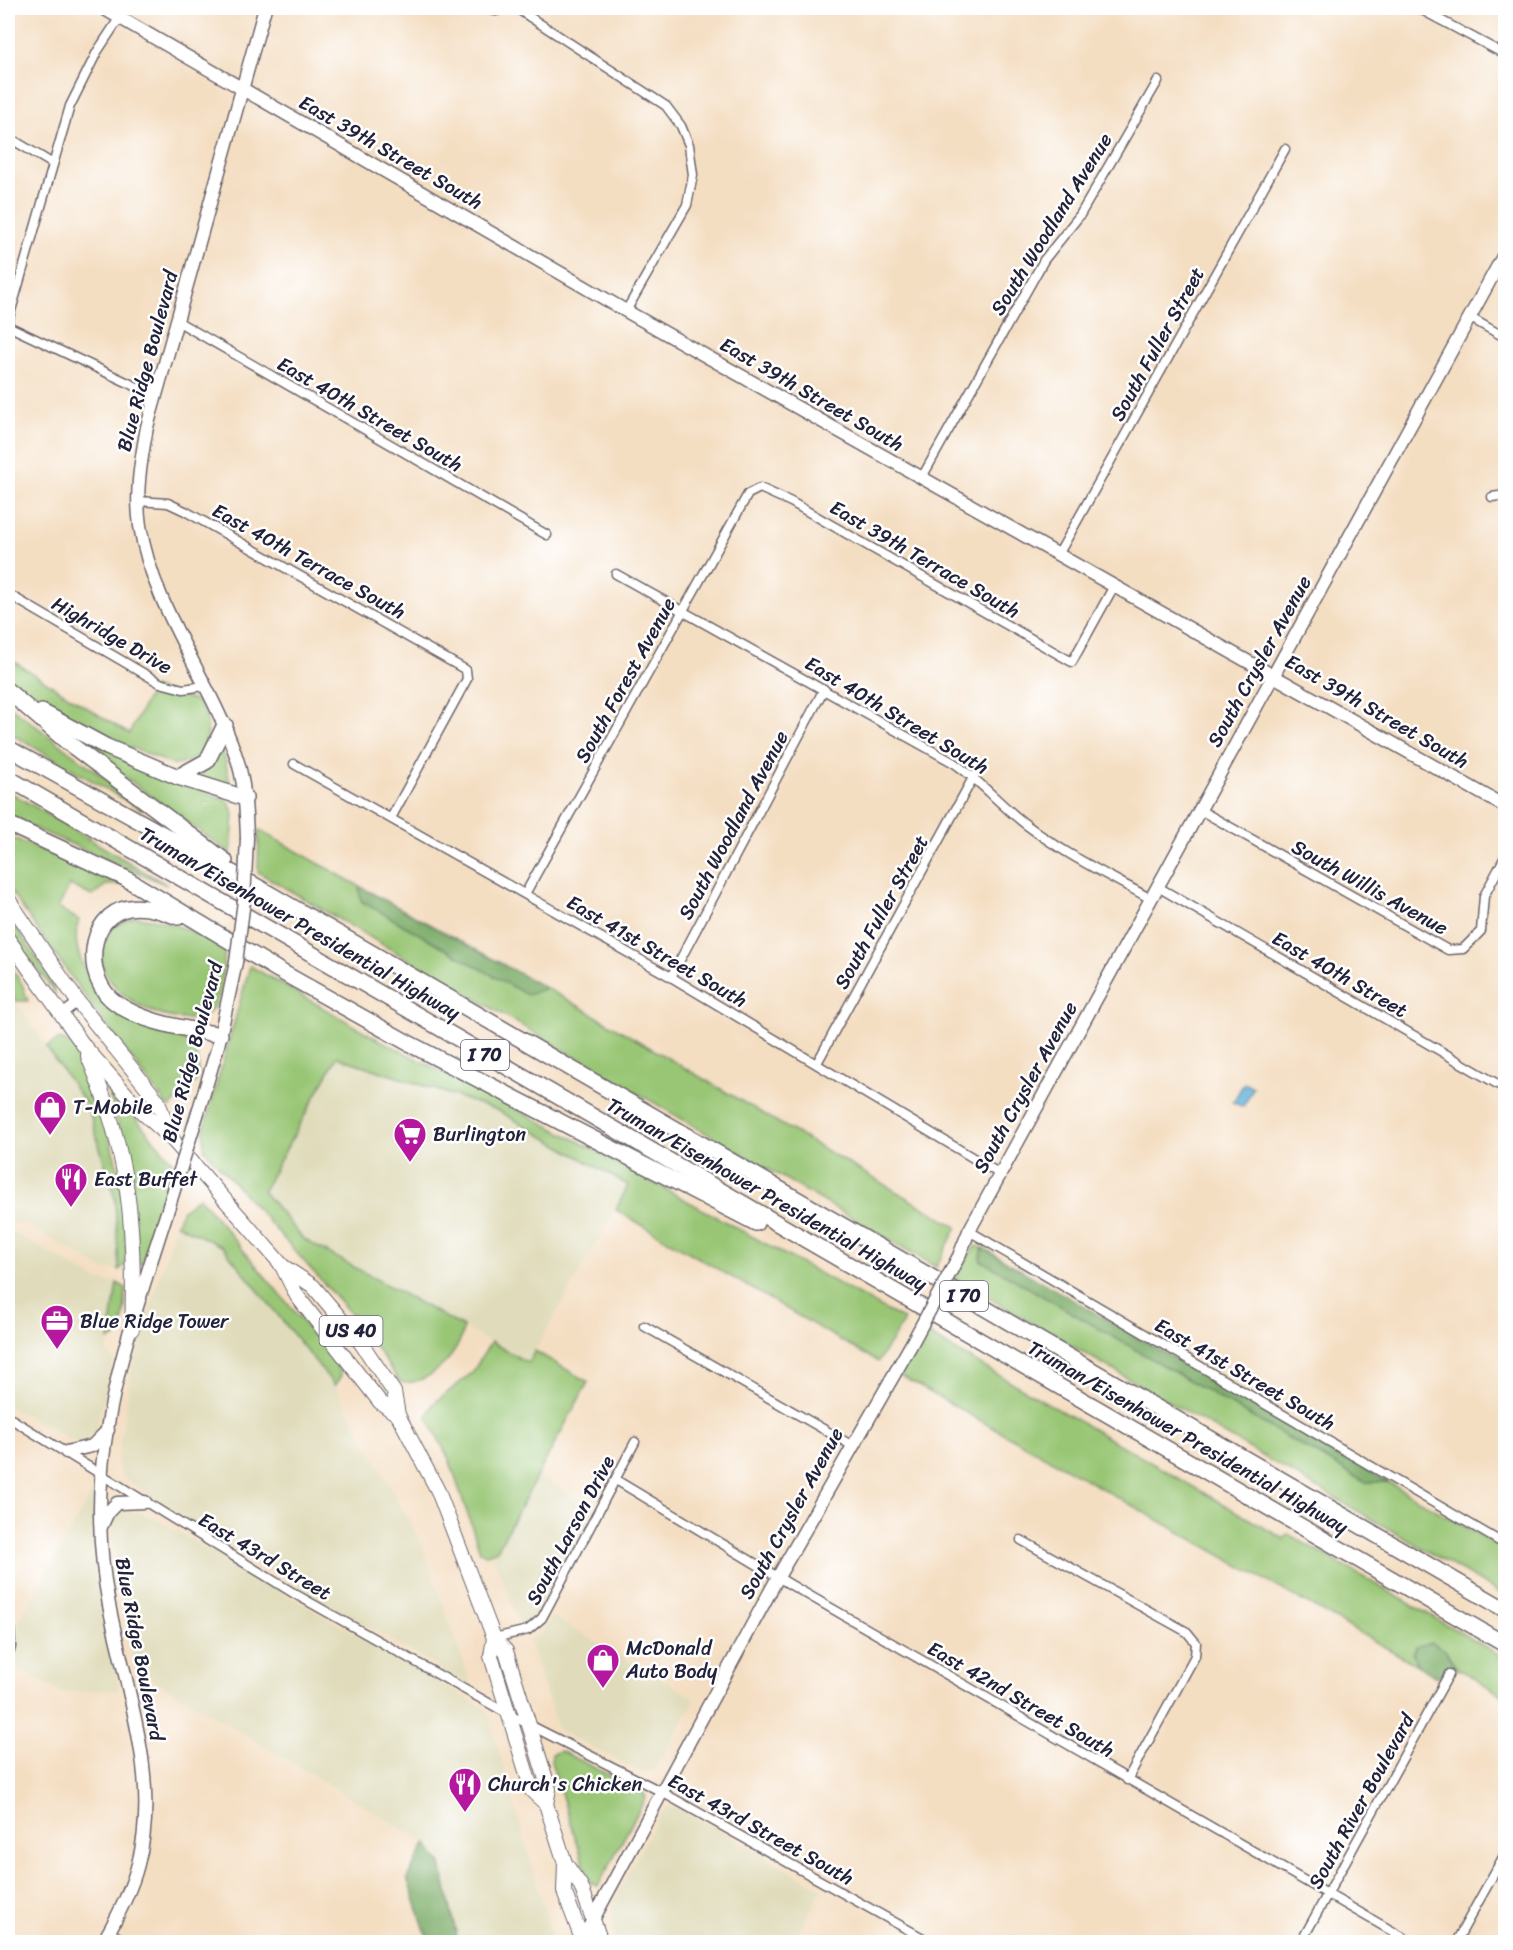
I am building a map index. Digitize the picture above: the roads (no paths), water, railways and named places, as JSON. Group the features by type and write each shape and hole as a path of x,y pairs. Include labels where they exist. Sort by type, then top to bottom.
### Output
{"highway":[{"path":"12,694 107,747 178,777 245,798"},
{"path":"12,694 66,741 262,890"},
{"path":"178,777 207,761 225,725"},
{"name":"Truman/Eisenhower Presidential Highway","path":"8,748 262,890 1506,1610"},
{"name":"Truman/Eisenhower Presidential Highway","path":"8,778 1506,1645"},
{"path":"8,824 125,878 203,923 214,932"},
{"path":"8,834 26,832"},
{"path":"220,1035 151,1020 116,1004 104,992 95,978 93,964 99,932 111,918 127,908 162,910 214,932 410,1044 723,1207 883,1286"}],"main road":[{"name":"East 39th Street South","path":"103,8 626,311 921,479 1274,674 1506,807"},
{"name":"Blue Ridge Boulevard","path":"106,1937 127,1896 138,1865 144,1830 145,1796 131,1702 108,1599 101,1526 102,1475 109,1430 132,1329 220,1035 236,962 244,902 247,838 245,798 236,755 225,725 204,686 148,562 138,501 139,469 147,426 265,8"},
{"name":"South Crysler Avenue","path":"582,1942 660,1791 851,1445 911,1345 1000,1174 1506,251"},
{"name":"US 40","path":"8,899 78,1002 158,1101 171,1138"},
{"name":"US 40","path":"8,939 84,1046 142,1112 171,1138 281,1264 313,1286 361,1343 394,1392 398,1415 438,1491 494,1638 506,1651 549,1789 546,1804 565,1863 581,1886 601,1942"},
{"path":"84,1046 114,1122 132,1214 132,1329"},
{"name":"US 40","path":"281,1264 297,1296 380,1402 398,1415"},
{"path":"66,1452 92,1446 109,1430"},
{"path":"101,1526 108,1512 117,1503 145,1502"},
{"name":"US 40","path":"494,1638 491,1656 532,1791 546,1804"},
{"name":"US 40","path":"565,1863 564,1891 582,1942"}],"street":[{"path":"480,8 496,11 504,8"},
{"path":"516,8 666,106 681,126 693,175 687,205 626,311"},
{"path":"1418,8 1506,55"},
{"path":"8,321 12,294 77,90 97,52 120,17"},
{"name":"South Woodland Avenue","path":"921,479 1044,260 1080,215 1158,81"},
{"path":"8,137 53,164"},
{"name":"South Fuller Street","path":"1058,555 1285,149"},
{"path":"1469,317 1506,338"},
{"name":"East 40th Street South","path":"177,321 547,536"},
{"path":"8,326 156,396"},
{"name":"South Forest Avenue","path":"525,894 741,502 748,494 760,488"},
{"name":"East 39th Terrace South","path":"760,488 791,502 1072,662 1114,586"},
{"path":"1492,497 1506,495"},
{"name":"East 40th Terrace South","path":"138,501 168,503 185,511 465,670 467,679 391,818"},
{"name":"East 40th Street South","path":"616,574 824,689 974,776 1025,824 1052,844 1151,899"},
{"name":"Highridge Drive","path":"8,594 160,683 183,689 204,686"},
{"name":"South Woodland Avenue","path":"671,977 824,689"},
{"name":"East 41st Street South","path":"294,764 671,977 818,1063 877,1103 1000,1174"},
{"name":"South Fuller Street","path":"818,1063 974,776"},
{"name":"South Willis Avenue","path":"1200,810 1448,950 1461,950 1470,944 1481,931 1484,896 1506,855"},
{"name":"East 40th Street","path":"1158,887 1506,1089"},
{"path":"62,1014 78,1002"},
{"name":"East 41st Street South","path":"969,1231 1506,1545"},
{"path":"644,1326 851,1445"},
{"name":"East 43rd Street","path":"8,1418 295,1594 510,1715"},
{"name":"South Larson Drive","path":"494,1638 528,1630 542,1618 635,1442"},
{"name":"East 42nd Street South","path":"616,1480 1127,1780 1411,1942"},
{"path":"1021,1540 1187,1632 1193,1640 1195,1656 1127,1780"},
{"path":"8,1626 10,1628 9,1651"},
{"name":"South River Boulevard","path":"1301,1942 1449,1674"},
{"name":"East 43rd Street South","path":"510,1715 660,1791 930,1942"},
{"path":"1456,1942 1506,1852"},
{"path":"106,1937 127,1942"}],"water":[{"path":"1244,1083 1253,1088 1243,1107 1233,1102"}],"place":[{"name":"T-Mobile","path":"50,1136"},
{"name":"Burlington","path":"410,1163"},
{"name":"East Buffet","path":"71,1208"},
{"name":"Blue Ridge Tower","path":"57,1350"},
{"name":"McDonald Auto Body","path":"603,1689"},
{"name":"Church's Chicken","path":"465,1813"}]}
